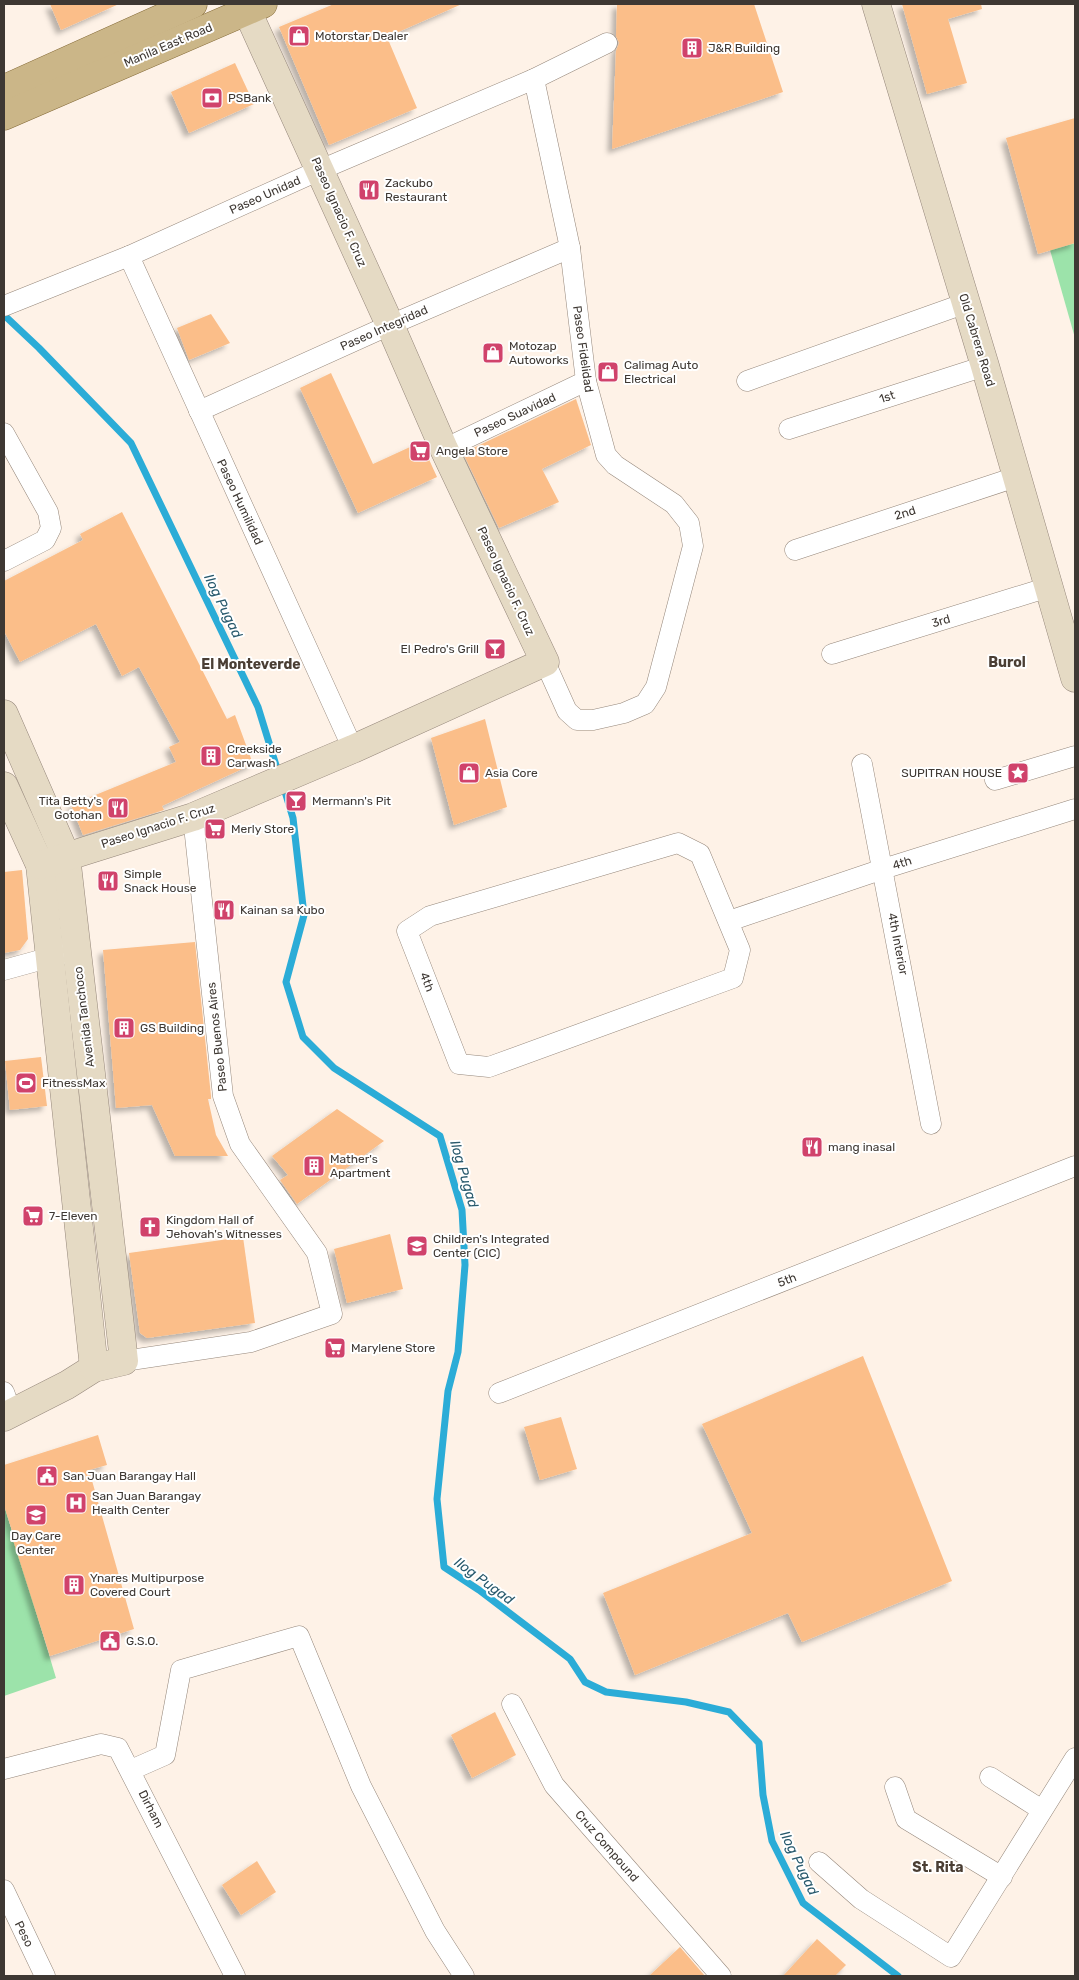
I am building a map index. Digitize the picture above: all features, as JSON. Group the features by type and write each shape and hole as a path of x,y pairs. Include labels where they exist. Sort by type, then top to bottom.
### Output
{"main road":[{"name":"Manila East Road","path":"68,75 193,4"},
{"name":"Manila East Road","path":"68,75 251,6"},
{"path":"4,89 68,75"},
{"path":"4,116 68,75"}],"street":[{"name":"Old Cabrera Road","path":"876,4 985,366 1075,678"},
{"name":"Paseo Ignacio F. Cruz","path":"40,865 193,817 353,749 545,662 444,449 320,170 251,6"},
{"name":"Paseo Unidad","path":"4,306 128,256 320,170 534,79 607,43"},
{"name":"Paseo Fidelidad","path":"534,79 570,248 586,381 606,455 615,465 674,504 689,523 693,546 656,687 645,704 624,713 593,720 577,720 566,711 545,662"},
{"name":"Paseo Integridad","path":"199,411 390,325 570,248"},
{"name":"Paseo Humilidad","path":"128,256 353,749"},
{"path":"747,381 966,303"},
{"name":"1st","path":"790,429 985,366"},
{"name":"Paseo Suavidad","path":"444,449 586,381"},
{"path":"4,433 48,512 51,528 45,540 4,561"},
{"name":"2nd","path":"795,550 1016,477"},
{"name":"3rd","path":"832,654 1049,587"},
{"name":"Avenida Tanchoco","path":"4,714 66,856 124,1361"},
{"path":"995,780 1075,756"},
{"name":"4th Interior","path":"862,764 931,1124"},
{"path":"4,786 40,865 94,1368"},
{"name":"4th","path":"729,921 883,868 1075,809"},
{"name":"Paseo Buenos Aires","path":"124,1361 251,1342 332,1314 317,1253 240,1144 224,1096 193,817"},
{"name":"4th","path":"678,843 700,854 729,921 740,950 733,978 489,1067 459,1064 408,931 430,916 678,843"},
{"path":"4,970 76,950"},
{"name":"5th","path":"499,1393 1075,1166"},
{"path":"7,1408 94,1368 124,1361"},
{"path":"131,1770 165,1755 181,1670 299,1636 361,1786 435,1931 464,1976"},
{"name":"Cruz Compound","path":"512,1704 554,1786 721,1976"},
{"name":"Dirham","path":"4,1769 101,1744 118,1748 236,1976"},
{"path":"819,1862 862,1899 951,1956 1075,1758"},
{"path":"990,1777 1042,1810"},
{"path":"895,1787 906,1819 1002,1877"},
{"name":"Peso","path":"4,1890 45,1976"}],"green space":[{"path":"1075,243 1075,338 1050,250"},
{"path":"4,1505 56,1678 4,1696"}],"building":[{"path":"50,4 119,4 61,30"},
{"path":"334,4 462,4 387,37 417,108 329,145 279,27"},
{"name":"J&R Building","path":"617,4 754,4 783,92 612,149 616,51 619,43 616,36"},
{"path":"902,4 981,4 982,9 948,19 967,83 927,94"},
{"name":"PSBank","path":"235,63 254,104 189,133 171,92"},
{"path":"1075,118 1075,243 1038,254 1006,138"},
{"path":"211,314 230,343 189,360 177,328"},
{"path":"331,373 373,464 421,442 437,477 358,513 300,388"},
{"path":"576,399 591,445 542,469 559,502 499,528 463,453"},
{"path":"122,512 227,719 235,715 253,764 162,806 164,810 83,835 71,805 176,762 169,747 180,742 139,667 122,676 96,624 20,662 4,631 4,581 83,540 80,534"},
{"name":"Asia Core","path":"485,719 507,807 454,825 431,738"},
{"path":"22,870 28,939 20,950 4,953 4,872"},
{"path":"195,942 211,1096 211,1099 208,1099 216,1135 228,1156 175,1156 152,1105 116,1108 103,950"},
{"name":"FitnessMax","path":"41,1057 47,1106 10,1110 5,1061"},
{"name":"Mather's Apartment","path":"337,1109 384,1141 297,1204 280,1180 288,1175 272,1156"},
{"path":"390,1234 403,1289 347,1303 334,1249"},
{"path":"243,1237 255,1323 147,1338 140,1333 129,1253"},
{"path":"863,1356 952,1581 802,1642 788,1613 635,1675 603,1593 752,1533 702,1424"},
{"path":"561,1417 577,1469 540,1480 524,1427"},
{"name":"Ynares Multipurpose Covered Court","path":"98,1435 107,1465 89,1470 134,1629 50,1656 13,1540 15,1540 4,1505 4,1465"},
{"path":"495,1712 516,1755 472,1778 451,1735"},
{"path":"257,1861 276,1892 241,1915 222,1885"},
{"path":"817,1939 846,1965 835,1976 783,1976"},
{"path":"680,1947 705,1976 649,1976"}],"waterway":[{"name":"Ilog Pugad","path":"4,315 39,348 131,443 258,707 279,775"},
{"name":"Ilog Pugad","path":"283,785 293,818 304,915 286,982 303,1037 334,1068 440,1136 462,1210 465,1265 458,1352 448,1391 437,1499 444,1567 479,1590 570,1659 585,1682 606,1692 686,1702 729,1712 759,1743 763,1795 772,1841 803,1903 898,1976"}],"place":[{"name":"Motorstar Dealer","path":"299,36"},
{"name":"J&R Building","path":"692,48"},
{"name":"PSBank","path":"212,98"},
{"name":"Zackubo Restaurant","path":"369,190"},
{"name":"Motozap Autoworks","path":"493,353"},
{"name":"Calimag Auto Electrical","path":"608,372"},
{"name":"Angela Store","path":"420,451"},
{"name":"El Pedro's Grill","path":"495,649"},
{"name":"Creekside Carwash","path":"211,756"},
{"name":"Asia Core","path":"469,773"},
{"name":"SUPITRAN HOUSE","path":"1018,773"},
{"name":"Mermann's Pit","path":"296,801"},
{"name":"Tita Betty's Gotohan","path":"118,808"},
{"name":"Merly Store","path":"215,829"},
{"name":"Simple Snack House","path":"108,881"},
{"name":"Kainan sa Kubo","path":"224,910"},
{"name":"GS Building","path":"124,1028"},
{"name":"FitnessMax","path":"26,1083"},
{"name":"mang inasal","path":"812,1147"},
{"name":"Mather's Apartment","path":"314,1166"},
{"name":"7-Eleven","path":"33,1216"},
{"name":"Kingdom Hall of Jehovah's Witnesses","path":"150,1227"},
{"name":"Children's Integrated Center (CIC)","path":"417,1246"},
{"name":"Marylene Store","path":"335,1348"},
{"name":"San Juan Barangay Hall","path":"47,1476"},
{"name":"San Juan Barangay Health Center","path":"76,1503"},
{"name":"Day Care Center","path":"36,1515"},
{"name":"Ynares Multipurpose Covered Court","path":"74,1585"},
{"name":"G.S.O.","path":"110,1641"}],"district":[{"name":"Burol","path":"1007,662"},
{"name":"El Monteverde","path":"251,664"},
{"name":"St. Rita","path":"938,1867"}]}
